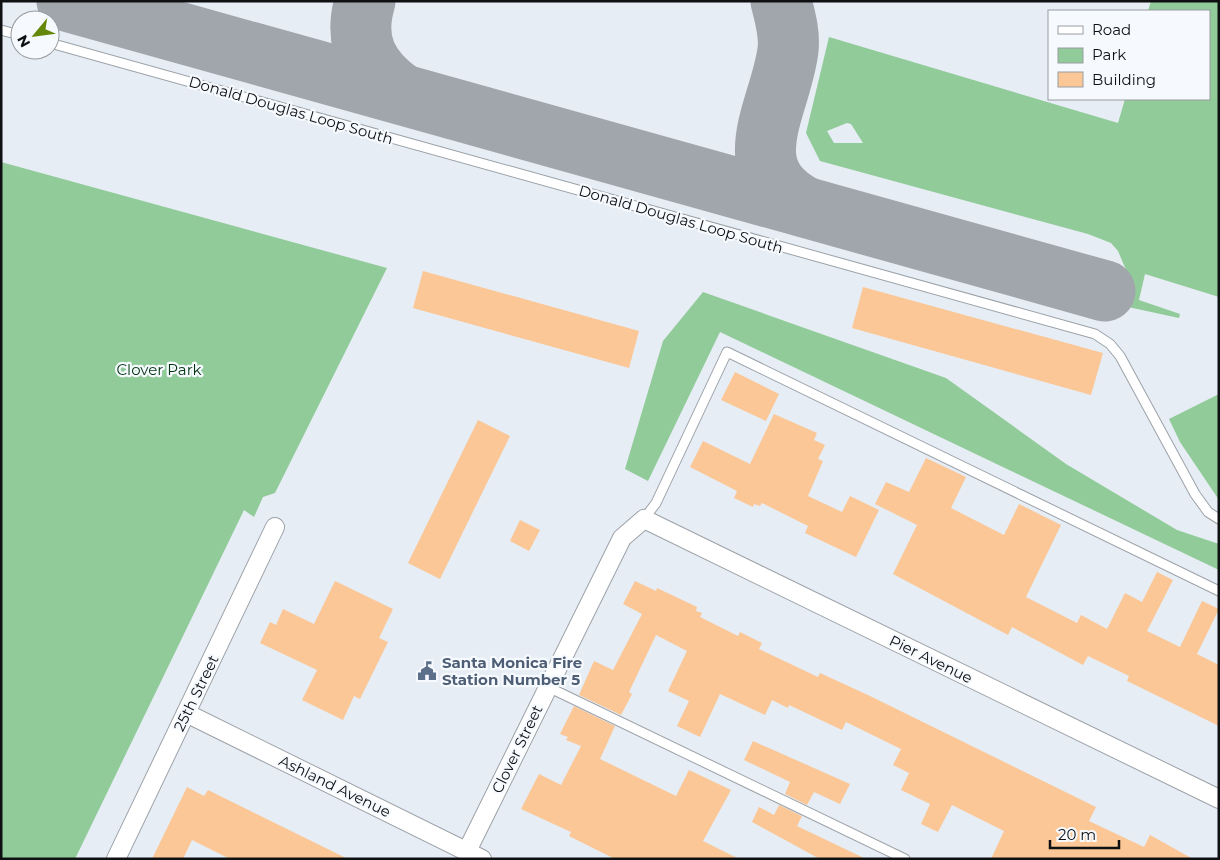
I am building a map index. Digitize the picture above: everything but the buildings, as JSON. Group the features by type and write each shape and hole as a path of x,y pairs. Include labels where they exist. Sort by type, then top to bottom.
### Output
{"street":[{"name":"Clover Street","path":"474,855 548,687 622,538 644,519"},
{"name":"Pier Avenue","path":"644,519 1219,800"},
{"name":"25th Street","path":"116,859 275,527"},
{"name":"Ashland Avenue","path":"186,713 474,855"}],"lane":[{"name":"Donald Douglas Loop South","path":"60,46 1095,334 1110,344 1120,356 1195,494 1208,512 1219,519"},
{"path":"644,519 656,503 727,352 1219,591"},
{"path":"548,687 905,859"}],"green space":[{"path":"1151,1 1219,1 1219,297 1145,274 1139,300 1180,314 1179,318 1128,307 1132,284 1118,251 1111,243 1088,234 820,161 806,133 829,37 1118,123 1125,100 1210,100 1210,10 1148,10","holes":["847,123 851,124 863,143 834,143 827,131"]},
{"name":"Clover Park","path":"1,162 387,268 275,493 263,497 254,517 244,510 75,859 1,859"},
{"path":"703,292 946,378 1066,464 1177,530 1219,544 1219,570 720,332 648,481 625,469 663,341"},
{"path":"1219,394 1219,500 1180,442 1169,419"}],"taxiway":[{"path":"67,1 1105,291"},
{"path":"365,1 361,29 362,42 366,53 371,64 379,74 400,93"},
{"path":"781,1 788,31 788,50 784,72 766,136 766,156 771,175 783,192 805,207"}],"place":[{"name":"Santa Monica Fire Station Number 5","path":"427,671"}]}
